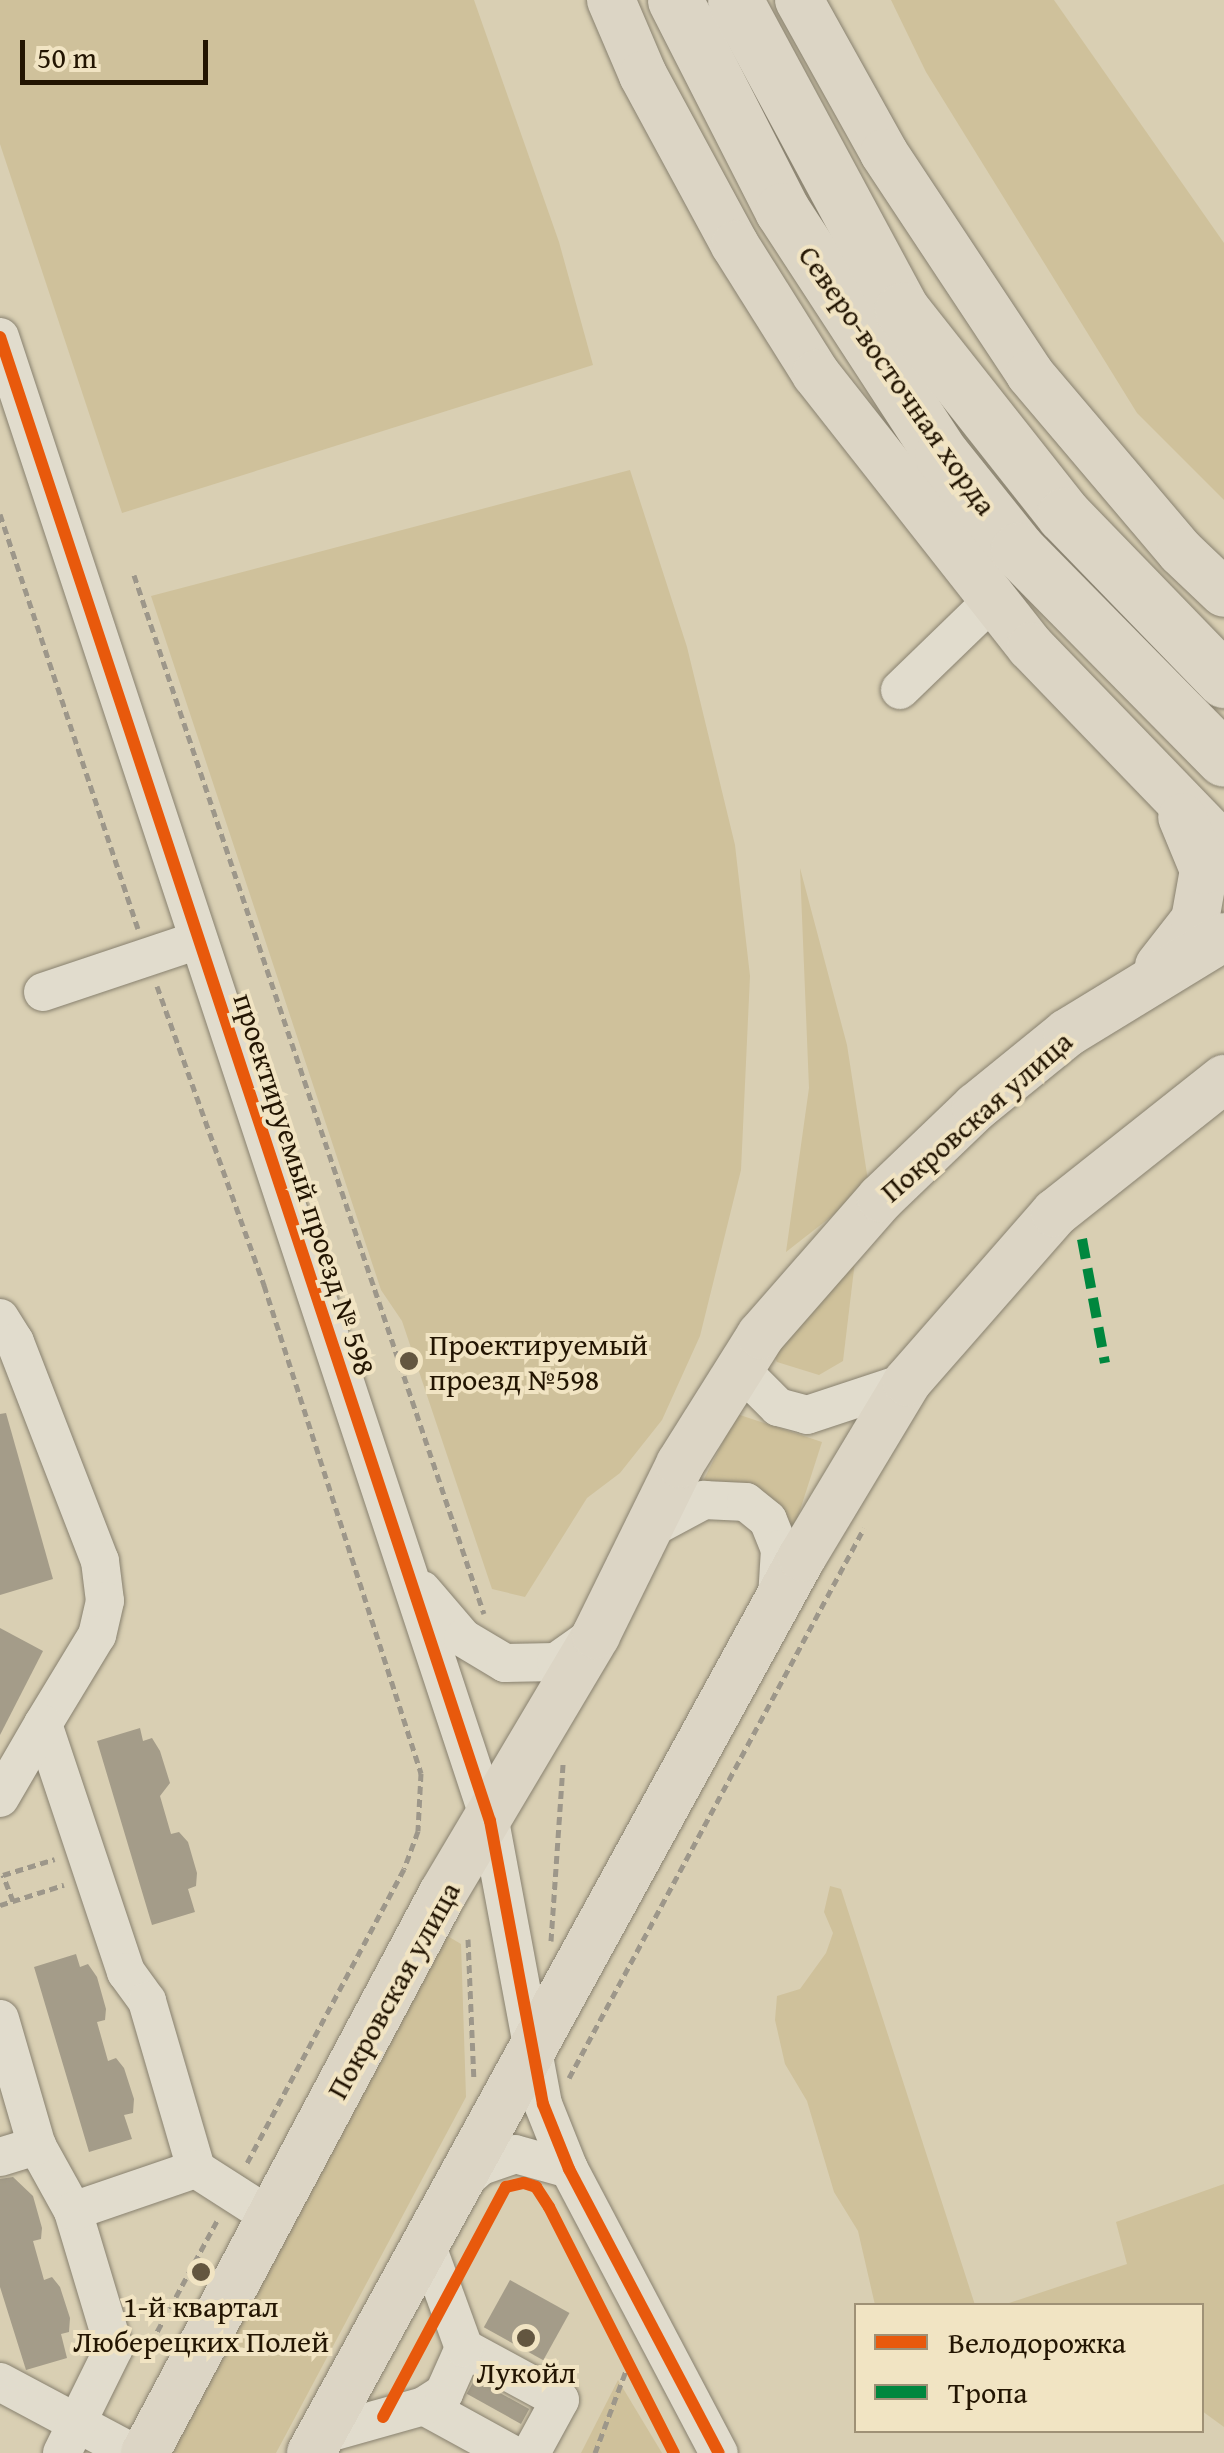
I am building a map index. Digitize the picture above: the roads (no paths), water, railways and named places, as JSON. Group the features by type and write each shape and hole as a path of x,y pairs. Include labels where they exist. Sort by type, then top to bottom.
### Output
{"highway":[{"name":"Северо-восточная хорда","path":"674,0 782,210 942,455 1018,550 1224,759"},
{"name":"Северо-восточная хорда","path":"735,0 902,310 1064,514 1224,680"}],"main road":[{"path":"611,0 643,75 735,245 806,358 993,600 1224,848"},
{"path":"799,0 884,153 1030,374 1181,552 1224,593"},
{"path":"1133,754 1190,827 1204,870 1195,920 1176,950 1134,988"},
{"name":"Покровская улица","path":"145,2453 252,2204 490,1821 596,1634 680,1464 750,1352 880,1198 976,1107 1134,988 1224,937"},
{"path":"316,2444 424,2241 530,2055 594,1986 774,1615 908,1382 1055,1214 1224,1079"}],"street":[{"name":"проектируемый проезд № 598","path":"0,337 490,1821 530,2055 569,2169 719,2453"},
{"path":"900,690 993,600"},
{"path":"1133,754 1224,811"},
{"path":"43,992 198,940"},
{"path":"0,1318 15,1342 100,1561 105,1600 98,1636 0,1798"},
{"path":"750,1352 778,1408 807,1415 908,1382"},
{"path":"648,1530 719,1497 758,1509 780,1549 774,1615"},
{"path":"404,1568 463,1638 506,1664 556,1662 596,1634"},
{"path":"43,1724 80,1881 126,1972 147,2001 196,2169 252,2204"},
{"path":"0,2019 37,2146 73,2210 114,2348 70,2439"},
{"path":"0,2157 37,2146"},
{"path":"448,2199 481,2166 515,2154 569,2169"},
{"path":"73,2210 196,2169"},
{"path":"424,2241 464,2348 560,2400 531,2453"},
{"path":"316,2444 424,2406 444,2393 464,2348"},
{"path":"0,2382 70,2439 133,2453"},
{"path":"424,2406 510,2453"}],"place":[{"name":"Проектируемый проезд №598","path":"409,1361"},
{"name":"1-й квартал Люберецких Полей","path":"201,2272"},
{"name":"Лукойл","path":"526,2338"}]}
